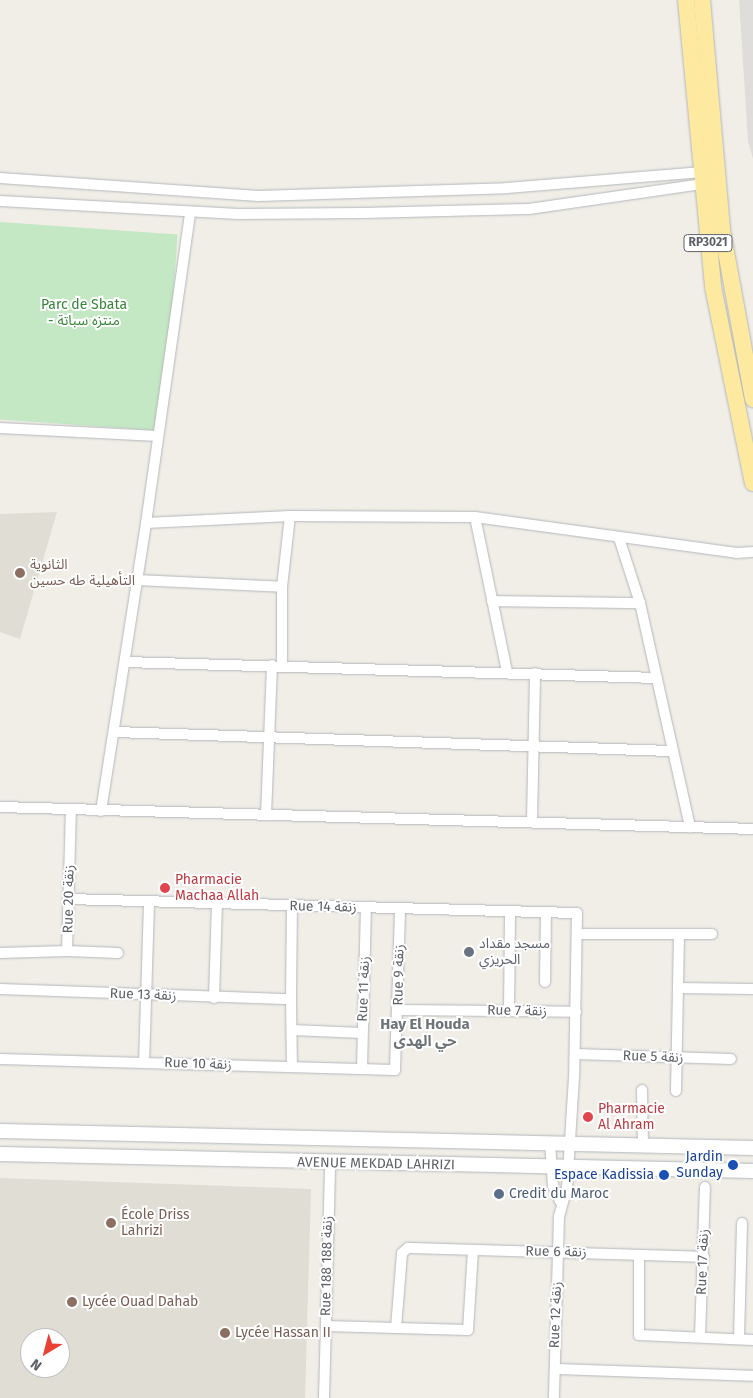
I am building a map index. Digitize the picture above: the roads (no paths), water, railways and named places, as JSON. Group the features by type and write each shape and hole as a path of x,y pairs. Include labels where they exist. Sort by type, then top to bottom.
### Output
{"highway":[{"name":"RP3021","path":"686,0 713,287 753,483"},
{"name":"RP3021","path":"702,0 722,230 753,399"}],"main road":[{"name":"AVENUE MEKDAD LAHRIZI","path":"0,1131 753,1148"},
{"name":"AVENUE MEKDAD LAHRIZI","path":"0,1154 330,1164 753,1171"}],"street":[{"path":"0,178 258,196 507,188 702,178"},
{"path":"0,201 190,212 530,209 702,178"},
{"path":"101,811 115,732 190,212"},
{"path":"0,428 158,436"},
{"path":"146,523 290,516 475,518 737,553 753,552"},
{"path":"266,815 269,735 290,516"},
{"path":"475,518 507,672"},
{"path":"619,538 640,603 657,678 670,751 690,827"},
{"path":"737,553 753,560"},
{"path":"136,580 282,587"},
{"path":"492,601 640,603"},
{"path":"125,662 277,665 657,678"},
{"path":"532,820 535,673"},
{"path":"115,732 269,735 533,748 670,751"},
{"path":"0,807 101,811 532,820 753,829"},
{"name":"Rue 20 زنقة","path":"0,952 67,951 71,809"},
{"name":"Rue 14 زنقة","path":"68,899 217,905 578,914 578,934"},
{"path":"144,1063 149,902"},
{"path":"214,998 217,905"},
{"path":"292,907 288,999 292,1030 292,1067"},
{"name":"Rue 11 زنقة","path":"362,1069 366,908"},
{"name":"Rue 9 زنقة","path":"395,1070 400,909"},
{"path":"509,1011 510,912"},
{"path":"545,982 546,912"},
{"path":"570,1144 575,1054 578,934 712,934"},
{"path":"676,1091 679,934"},
{"path":"67,951 118,953"},
{"path":"678,988 753,989"},
{"name":"Rue 13 زنقة","path":"0,989 214,998 288,999"},
{"name":"Rue 7 زنقة","path":"398,1010 576,1012"},
{"path":"292,1030 362,1033"},
{"name":"Rue 5 زنقة","path":"575,1054 731,1059"},
{"name":"Rue 10 زنقة","path":"0,1059 395,1070"},
{"path":"642,1090 642,1145"},
{"name":"Rue 12 زنقة","path":"550,1143 553,1186 560,1201"},
{"name":"Rue 12 زنقة","path":"554,1398 560,1201 568,1168 570,1144"},
{"name":"Rue 188 زنقة 188","path":"324,1398 330,1164"},
{"name":"Rue 17 زنقة","path":"700,1337 705,1187"},
{"path":"739,1338 742,1223"},
{"name":"Rue 6 زنقة","path":"396,1328 402,1253 408,1248 704,1257"},
{"path":"326,1326 470,1329 473,1251"},
{"path":"639,1255 638,1334 753,1340"},
{"path":"555,1369 753,1376"}],"place":[{"name":"الثانوية التأهيلية طه حسين","path":"20,573"},
{"name":"Pharmacie Machaa Allah","path":"165,888"},
{"name":"مسجد مقداد الحريزي","path":"469,952"},
{"name":"Pharmacie Al Ahram","path":"588,1117"},
{"name":"Jardin Sunday","path":"733,1165"},
{"name":"Espace Kadissia","path":"664,1175"},
{"name":"Credit du Maroc","path":"499,1194"},
{"name":"École Driss Lahrizi","path":"111,1223"},
{"name":"Lycée Ouad Dahab","path":"72,1302"},
{"name":"Lycée Hassan II","path":"225,1333"}],"district":[{"name":"Hay El Houda حي الهدى","path":"425,1032"}],"park label":[{"name":"Parc de Sbata - منتزه سباتة","path":"84,314"}]}
